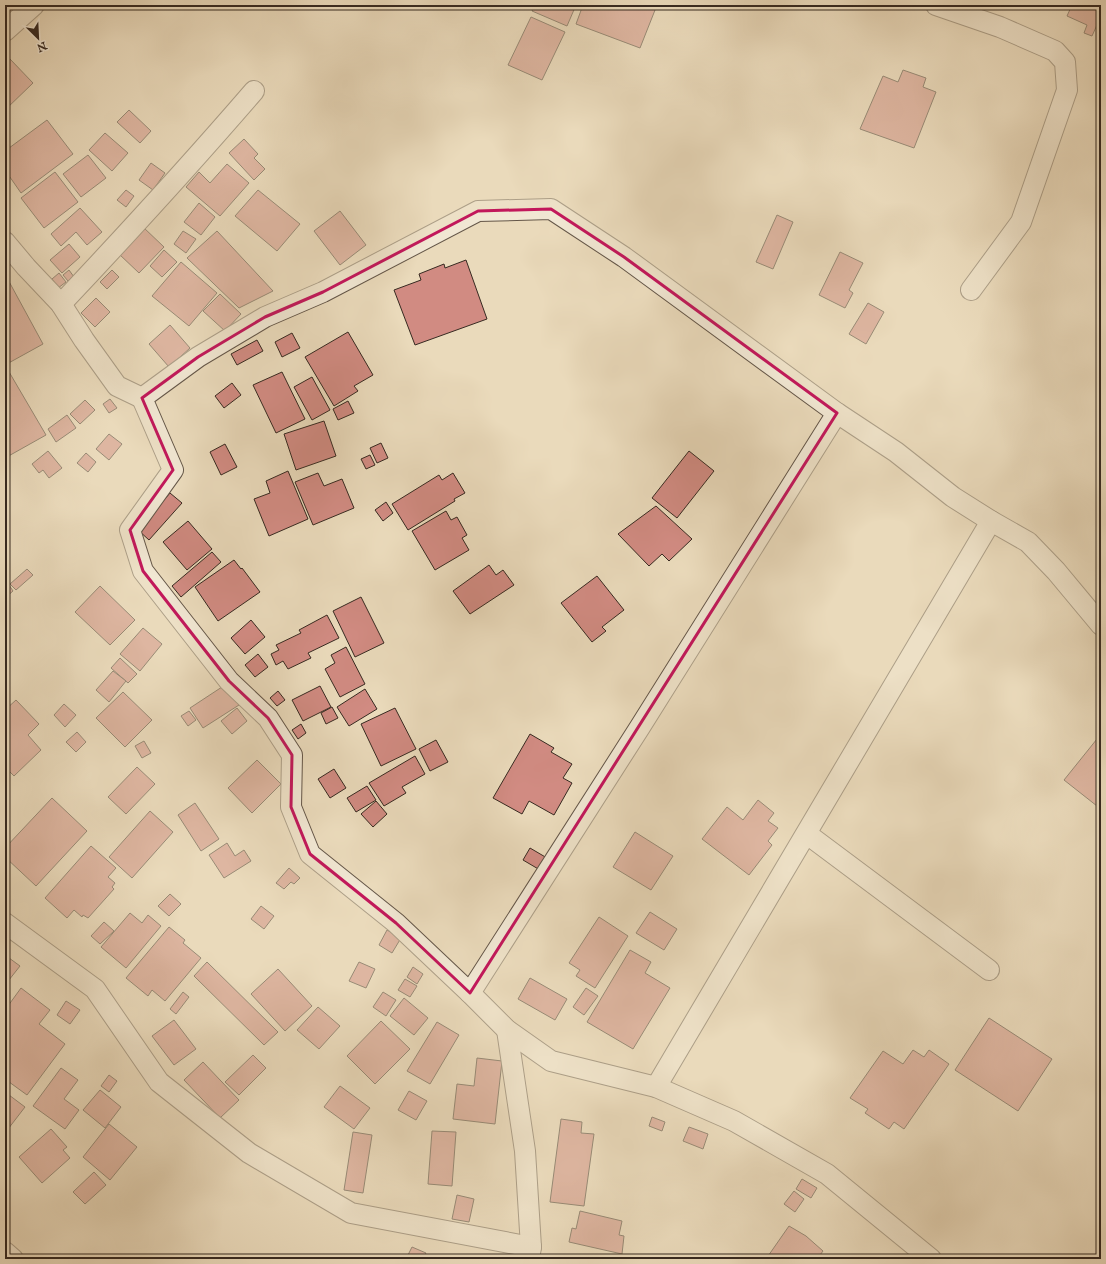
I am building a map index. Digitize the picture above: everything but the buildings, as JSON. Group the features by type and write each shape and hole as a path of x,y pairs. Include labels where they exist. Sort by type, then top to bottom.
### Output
{"street":[{"path":"5,31 34,5"},
{"path":"936,5 1000,27 1055,51 1065,62 1067,90 1021,222 971,290"},
{"path":"61,304 193,162 254,91"},
{"path":"142,398 198,357 265,317 323,292 478,211 551,209 624,257 837,413 896,452 953,496 991,521 1028,542 1056,571 1100,622"},
{"path":"5,242 61,304 84,340 117,386 142,398 174,470 130,530 143,571 229,681 268,718 292,755 291,807 310,854 396,923 470,993 506,1030 551,1061 656,1087 734,1121 827,1174 931,1259"},
{"path":"470,993 640,727 837,413"},
{"path":"656,1087 991,521"},
{"path":"807,834 989,970"},
{"path":"5,923 95,989 159,1082 249,1153 351,1213 530,1253 525,1151 506,1030"},
{"path":"5,1252 13,1259"}],"highlighted area":[{"path":"551,209 624,257 837,413 470,993 396,923 310,854 291,807 292,755 268,718 229,681 143,571 130,530 173,470 142,398 198,357 265,317 323,292 478,211"}]}
